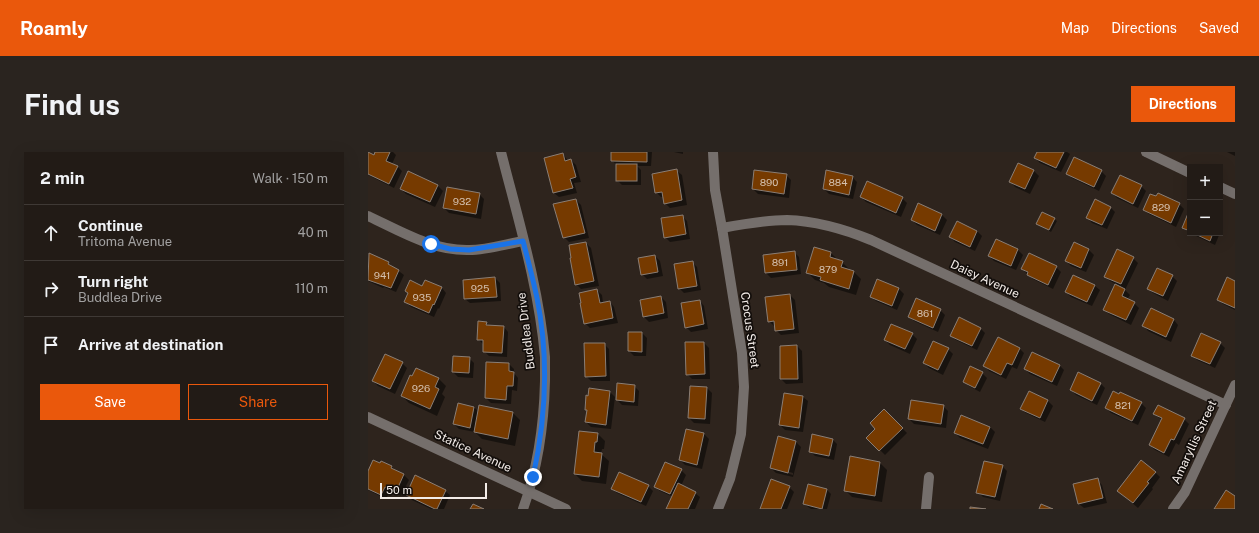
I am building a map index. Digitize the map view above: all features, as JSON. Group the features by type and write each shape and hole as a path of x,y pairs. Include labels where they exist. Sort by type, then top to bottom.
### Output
{"street":[{"name":"Buddlea Drive","path":"501,152 537,298 545,357 544,404 539,449 529,492 523,509"},
{"name":"Crocus Street","path":"713,152 714,190 722,228 742,353 744,387 741,434 730,479 718,509"},
{"path":"1146,152 1187,172"},
{"path":"1223,188 1235,194"},
{"path":"368,216 412,237 450,249 469,250 523,241"},
{"name":"Daisy Avenue","path":"722,228 787,220 817,223 845,230 878,243 1226,406"},
{"name":"Amaryllis Street","path":"1173,509 1186,492 1235,385"},
{"name":"Statice Avenue","path":"368,417 566,509"},
{"path":"926,509 929,477"}],"building":[{"path":"368,152 374,155 375,152 390,152 386,161 398,166 389,184 368,174"},
{"path":"611,152 647,152 647,162 611,161"},
{"path":"1037,152 1064,152 1056,168 1034,158"},
{"path":"563,153 565,161 571,159 576,177 570,179 573,188 553,193 544,158"},
{"path":"1074,157 1102,170 1094,187 1066,174"},
{"path":"1018,163 1034,170 1025,189 1009,182"},
{"path":"616,164 637,164 637,181 616,181"},
{"path":"677,169 682,200 664,204 662,192 655,193 652,174"},
{"path":"754,170 787,174 784,194 752,189"},
{"path":"826,170 853,176 849,195 823,189"},
{"path":"408,171 438,185 430,202 400,189"},
{"path":"1120,175 1142,185 1133,204 1111,193"},
{"path":"867,181 903,197 896,213 860,197"},
{"path":"447,187 480,193 476,214 443,208"},
{"path":"1158,193 1180,203 1171,223 1143,210 1150,194 1156,196"},
{"path":"576,199 585,233 563,238 553,204"},
{"path":"1095,199 1111,207 1102,225 1086,218"},
{"path":"918,203 942,214 935,231 911,220"},
{"path":"1042,212 1055,218 1049,230 1036,224"},
{"path":"683,215 686,234 664,238 661,218"},
{"path":"1187,216 1187,230 1182,228"},
{"path":"957,221 977,231 970,247 949,237"},
{"path":"1199,236 1212,236 1210,241"},
{"path":"996,239 1018,249 1011,266 988,256"},
{"path":"586,242 594,281 575,285 569,245"},
{"path":"1074,242 1089,249 1081,268 1065,261"},
{"path":"814,247 831,252 830,257 843,261 841,267 854,271 849,289 820,280 821,277 806,273"},
{"path":"1117,249 1134,257 1121,284 1104,277"},
{"path":"795,251 797,270 765,273 763,255"},
{"path":"369,253 389,262 388,264 399,270 391,288 368,280"},
{"path":"1029,253 1057,266 1048,285 1027,275 1028,272 1021,269"},
{"path":"655,255 658,272 641,275 638,258"},
{"path":"693,261 697,286 678,289 674,264"},
{"path":"1157,268 1173,275 1163,296 1147,289"},
{"path":"1073,275 1095,285 1087,302 1065,292"},
{"path":"495,277 497,297 464,299 463,280"},
{"path":"1227,277 1235,281 1235,308 1217,300"},
{"path":"877,279 899,288 892,306 870,297"},
{"path":"410,280 422,286 425,280 442,287 429,313 404,302 408,293 405,291"},
{"path":"1115,284 1125,289 1122,296 1135,302 1126,320 1103,310"},
{"path":"597,289 600,303 610,301 613,318 584,324 579,293"},
{"path":"790,294 794,329 775,331 774,321 768,322 765,297"},
{"path":"661,296 664,313 643,317 640,300"},
{"path":"916,298 941,309 933,328 908,317"},
{"path":"700,300 704,324 685,328 681,303"},
{"path":"1151,308 1174,319 1166,337 1142,326"},
{"path":"959,317 981,328 972,346 950,336"},
{"path":"478,321 487,322 486,325 504,326 502,353 483,352 483,340 477,340"},
{"path":"891,324 913,333 905,349 884,340"},
{"path":"628,332 642,332 642,352 628,351"},
{"path":"1201,333 1221,342 1210,364 1191,356"},
{"path":"998,337 1020,348 1012,365 1007,363 1001,375 983,366"},
{"path":"933,341 949,348 938,370 923,363"},
{"path":"685,342 704,342 705,374 686,375"},
{"path":"584,343 605,343 606,376 585,377"},
{"path":"797,345 798,379 780,379 780,346"},
{"path":"1032,352 1060,365 1052,382 1024,369"},
{"path":"385,354 403,362 390,389 372,381"},
{"path":"453,356 470,357 469,373 452,372"},
{"path":"486,362 509,363 509,371 514,372 513,386 507,386 506,400 485,398"},
{"path":"970,366 983,372 975,388 963,382"},
{"path":"416,368 439,378 435,387 439,389 430,409 401,396 410,375 412,376"},
{"path":"1078,372 1101,383 1092,401 1070,390"},
{"path":"617,383 635,385 634,402 616,400"},
{"path":"690,386 707,387 705,419 688,418"},
{"path":"589,388 610,391 606,425 585,422 587,410 585,410 586,395 588,396"},
{"path":"1029,391 1048,400 1040,418 1020,409"},
{"path":"1113,391 1119,394 1120,392 1142,402 1132,421 1105,408"},
{"path":"784,393 803,396 799,428 779,425"},
{"path":"911,400 944,405 941,424 908,419"},
{"path":"458,403 474,407 470,428 453,424"},
{"path":"479,405 513,412 508,439 474,432"},
{"path":"1158,405 1185,418 1174,440 1171,439 1164,453 1149,445 1162,418 1153,414"},
{"path":"884,409 903,428 879,451 866,438 875,429 870,423"},
{"path":"961,415 990,427 983,444 954,433"},
{"path":"686,429 704,433 697,465 679,460"},
{"path":"579,431 598,433 594,452 602,453 599,477 574,474"},
{"path":"812,434 833,439 829,456 809,452"},
{"path":"778,436 796,441 788,473 770,468"},
{"path":"850,456 880,462 875,496 844,491"},
{"path":"373,460 380,463 381,461 404,474 396,492 385,487 381,495 368,489 368,471"},
{"path":"1141,460 1156,472 1147,482 1149,483 1133,503 1117,491"},
{"path":"984,461 1003,465 995,497 976,493"},
{"path":"665,462 682,469 670,494 654,487"},
{"path":"619,472 649,485 641,502 611,489"},
{"path":"415,475 446,490 437,509 406,495"},
{"path":"1098,478 1103,498 1078,504 1073,484"},
{"path":"771,479 790,486 781,509 760,509"},
{"path":"678,483 696,492 688,509 666,509"},
{"path":"808,484 827,489 822,509 803,504"},
{"path":"1226,490 1235,496 1235,509 1214,509"},
{"path":"473,504 484,509 470,509"},
{"path":"1041,504 1053,509 1039,509"},
{"path":"970,507 986,509 970,509"}],"route":[{"path":"431,244 450,249 469,250 489,248 523,241 537,298 545,357 544,404 539,449 533,477"}]}
